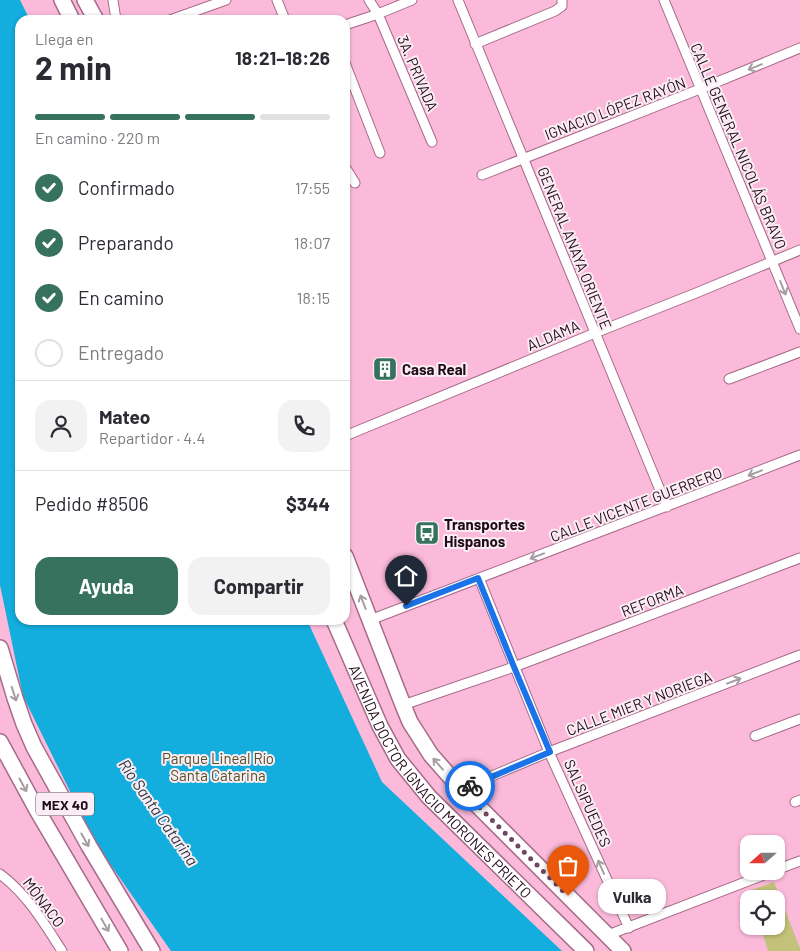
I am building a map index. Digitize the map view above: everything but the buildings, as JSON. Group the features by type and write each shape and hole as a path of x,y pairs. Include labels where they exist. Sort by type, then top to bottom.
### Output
{"highway":[{"path":"62,0 70,15"},
{"path":"85,0 93,15"},
{"name":"AVENIDA DOCTOR IGNACIO MORONES PRIETO","path":"350,569 410,722 431,755 461,789 623,951"},
{"name":"AVENIDA DOCTOR IGNACIO MORONES PRIETO","path":"336,625 380,726 398,759 429,797 586,951"},
{"path":"343,625 358,677"},
{"name":"MEX 40","path":"0,648 21,715 34,747 89,846 152,951"},
{"name":"MEX 40","path":"0,742 37,810 120,951"}],"street":[{"path":"113,0 115,15"},
{"path":"184,15 226,0"},
{"path":"277,0 283,15"},
{"name":"3A. PRIVADA","path":"369,0 378,14 432,142"},
{"path":"350,23 412,0"},
{"name":"GENERAL ANAYA ORIENTE","path":"458,0 667,507"},
{"name":"CALLE GENERAL NICOLÁS BRAVO","path":"664,0 800,329"},
{"path":"475,44 561,4"},
{"name":"IGNACIO LÓPEZ RAYÓN","path":"482,175 800,48"},
{"path":"350,76 380,153"},
{"path":"350,175 355,183"},
{"name":"ALDAMA","path":"350,434 595,332 696,294 800,250"},
{"path":"730,379 800,352"},
{"name":"CALLE VICENTE GUERRERO","path":"370,620 800,455"},
{"name":"REFORMA","path":"403,705 514,667 800,558"},
{"name":"SALSIPUEDES","path":"478,578 550,752 629,928"},
{"name":"CALLE MIER Y NORIEGA","path":"461,789 550,752 800,655"},
{"path":"755,736 800,719"},
{"path":"785,867 800,861"},
{"name":"MÓNACO","path":"0,874 10,881 35,909 62,951"},
{"path":"608,936 752,880"}],"shaded area":[{"path":"774,882 777,890 752,890"},
{"path":"785,910 800,951 768,951 763,935 785,935"}],"water":[{"name":"Río Santa Catarina","path":"0,0 20,0 28,15 15,15 15,625 309,625 382,782 562,951 171,951 96,844 23,696 0,585"}],"way so far":[{"path":"470,786 461,789 568,896"}],"place":[{"name":"Casa Real","path":"385,369"},
{"name":"Transportes Hispanos","path":"427,533"},
{"name":"Vulka","path":"568,896"}],"route":[{"path":"406,606 478,578 550,752 470,786"}],"park label":[{"name":"Parque Lineal Río Santa Catarina","path":"218,766"}]}
